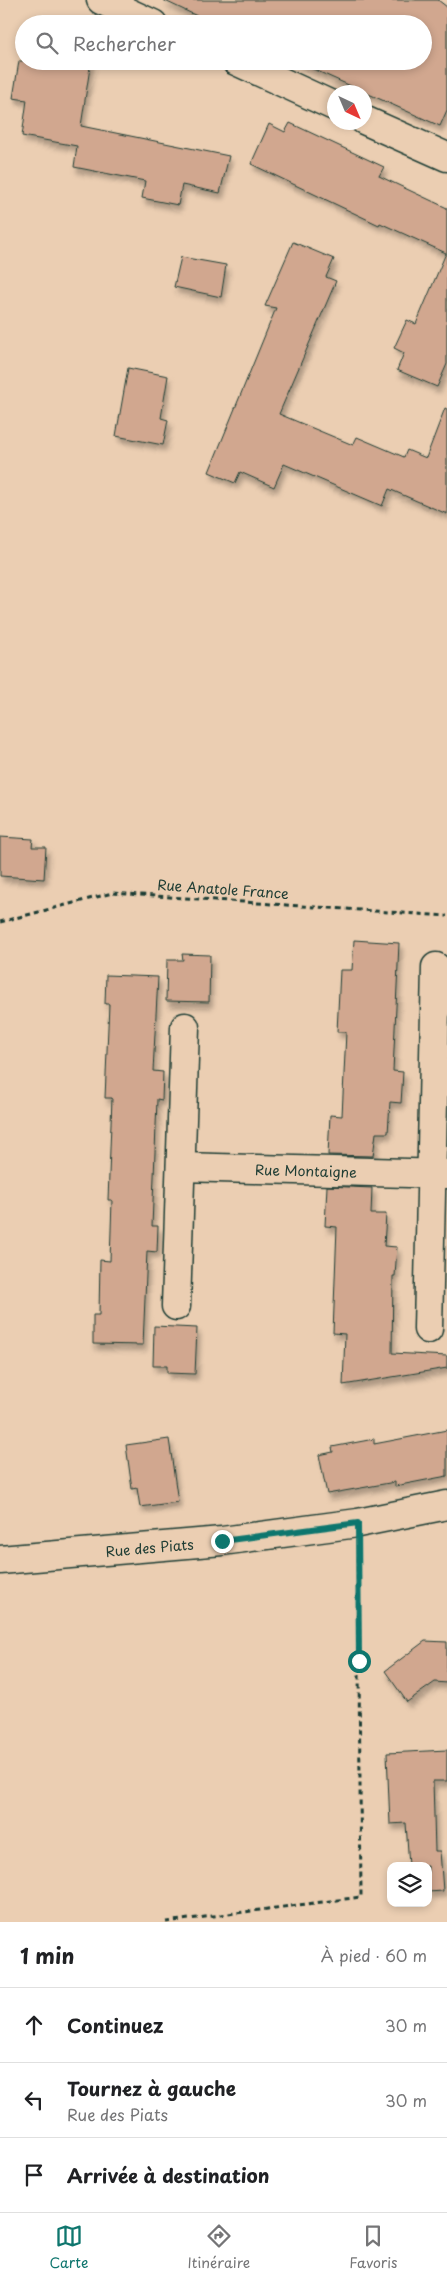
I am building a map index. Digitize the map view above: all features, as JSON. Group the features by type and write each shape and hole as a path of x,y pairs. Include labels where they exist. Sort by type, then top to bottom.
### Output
{"street":[{"path":"101,0 134,15"},
{"path":"256,70 327,103"},
{"path":"372,124 447,158"},
{"path":"428,1329 439,1174 436,967"},
{"path":"176,1306 185,1027"},
{"name":"Rue Montaigne","path":"181,1167 439,1174"},
{"name":"Rue des Piats","path":"0,1560 222,1541 358,1523 447,1505"}],"path":[{"name":"Rue Anatole France","path":"0,922 112,893 447,916"},
{"path":"166,1922 361,1897 358,1523"}],"building":[{"path":"163,0 438,0 447,7 447,110 440,126 372,96 372,85 349,85 315,70 432,70 432,15 195,15"},
{"path":"18,70 90,70 81,126 229,156 220,193 182,185 178,205 142,198 145,181 74,167 77,146 22,136 27,100 13,98"},
{"path":"290,123 384,167 379,176 447,208 447,364 437,387 397,370 404,353 394,348 407,320 416,324 446,253 380,223 379,225 251,164 269,124 285,132"},
{"path":"293,242 334,259 326,277 336,281 279,414 353,445 357,437 404,457 407,450 426,458 445,408 447,409 447,514 389,489 382,506 284,464 274,487 240,472 235,483 209,472 276,308 265,306"},
{"path":"181,257 226,265 221,297 174,287"},
{"path":"128,368 168,376 161,418 168,420 163,445 116,436"},
{"path":"0,837 33,839 32,847 46,847 44,879 0,876"},
{"path":"354,940 399,943 393,1071 403,1072 401,1103 390,1102 388,1133 376,1133 373,1156 328,1155 330,1115 342,1116 346,1032 337,1032 340,970 352,970"},
{"path":"182,954 210,955 209,1002 166,1001 167,960 183,960"},
{"path":"106,975 158,977 153,1071 163,1072 162,1100 157,1099 152,1226 158,1226 157,1252 147,1251 143,1345 93,1344 93,1315 99,1315 100,1260 110,1261 112,1200 108,1200 112,1098 105,1098 109,1004 105,1004"},
{"path":"327,1186 372,1188 371,1214 386,1214 384,1246 397,1247 395,1276 393,1276 392,1353 447,1356 447,1368 343,1385 345,1334 333,1333 337,1227 325,1226"},
{"path":"154,1326 197,1328 195,1374 167,1373 167,1366 153,1366"},
{"path":"447,1430 447,1476 395,1486 395,1482 327,1494 319,1455 333,1452 332,1447 374,1439 374,1444"},
{"path":"169,1439 178,1502 140,1507 137,1488 132,1489 126,1445"},
{"path":"425,1641 447,1642 447,1683 435,1682 407,1702 385,1671"},
{"path":"447,1750 447,1781 433,1781 435,1851 440,1851 443,1891 432,1892 432,1862 409,1862 406,1823 390,1824 387,1753"}],"route":[{"path":"222,1541 358,1523 359,1661"}]}
